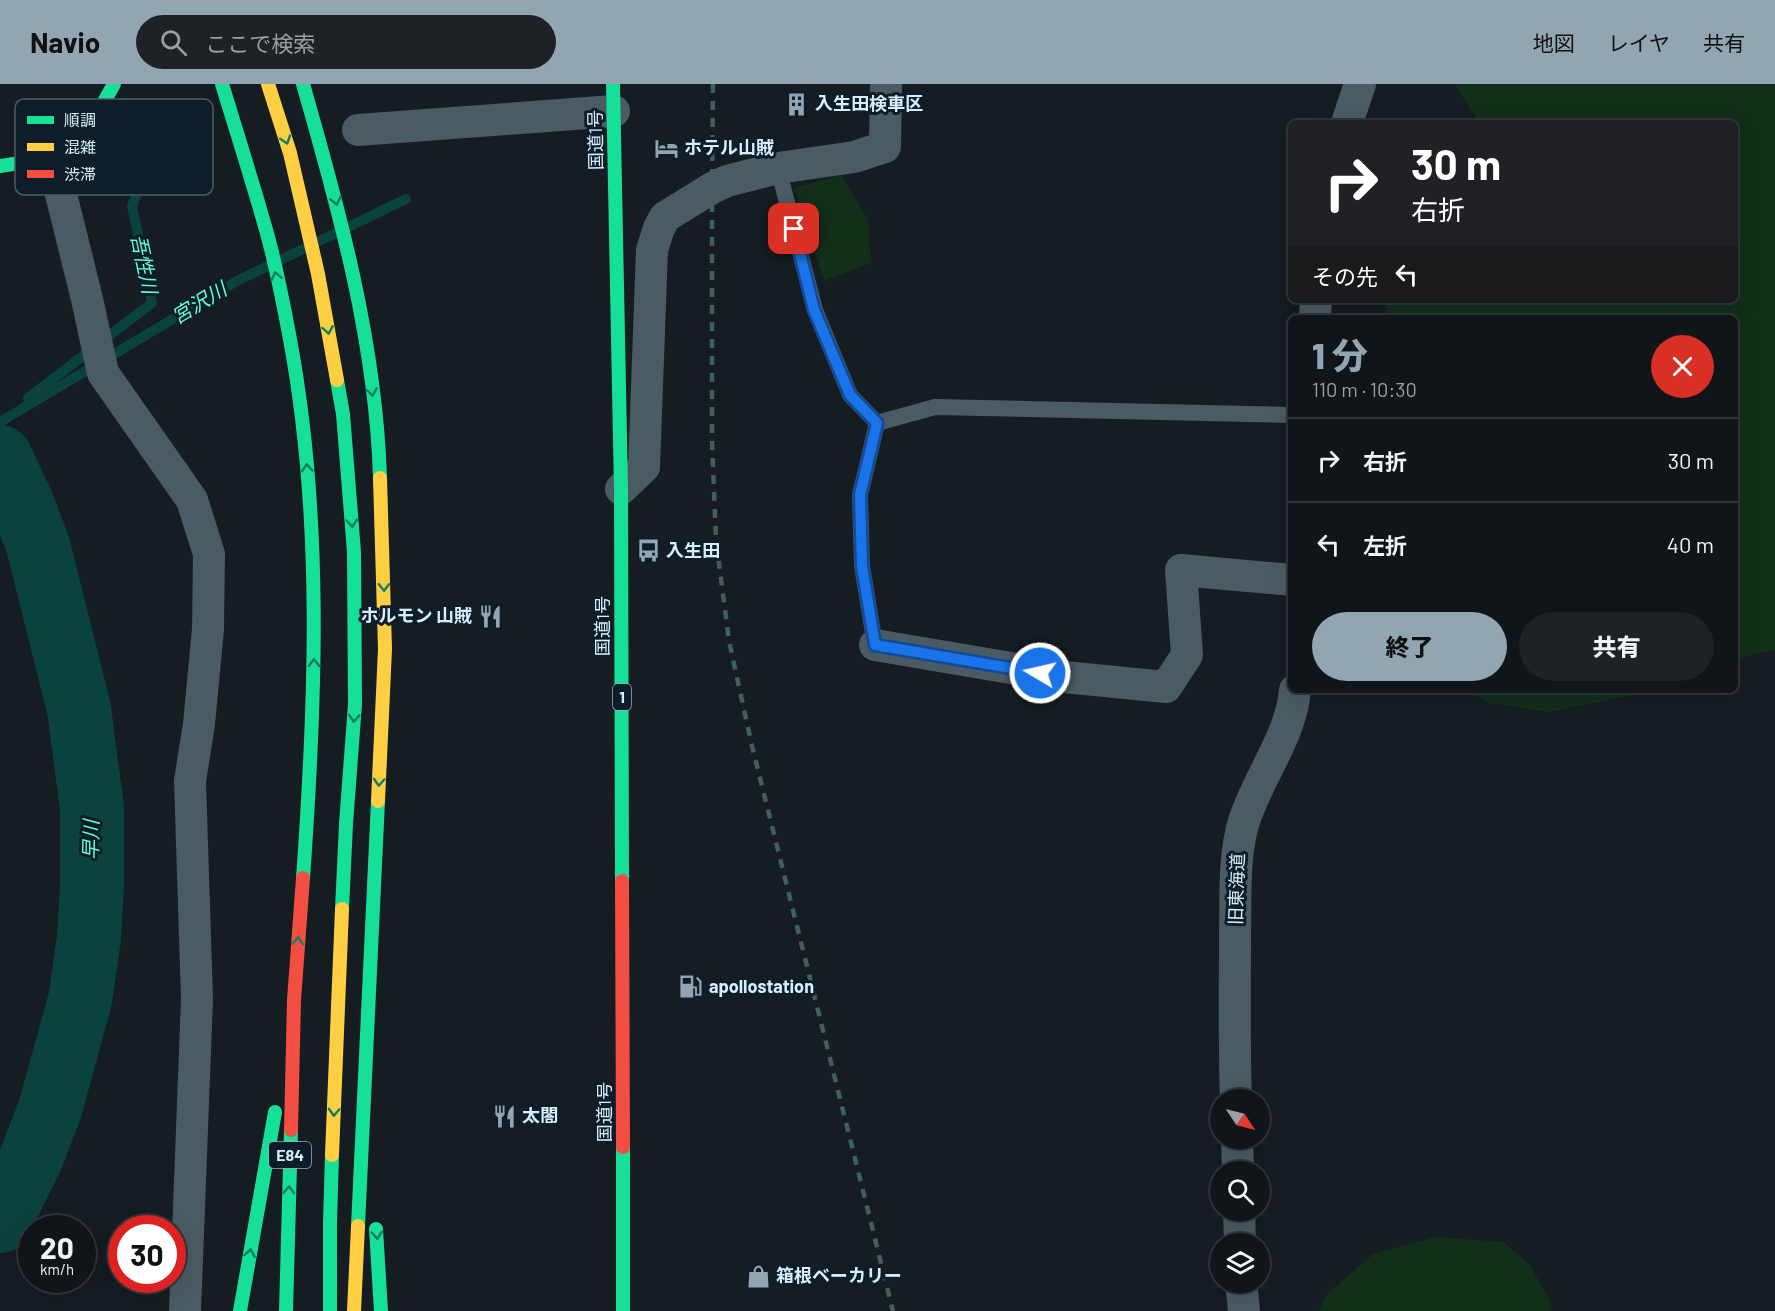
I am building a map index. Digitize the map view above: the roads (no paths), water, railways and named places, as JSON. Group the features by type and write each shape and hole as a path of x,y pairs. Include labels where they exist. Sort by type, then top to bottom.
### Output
{"main road":[{"path":"106,99 114,84"},
{"path":"222,84 265,225 289,335 303,426 312,538 314,687 308,810 294,1000 240,1311"},
{"name":"E84","path":"268,84 290,153 318,274 342,414 354,552 355,704 346,824 336,1054 330,1223 330,1311"},
{"path":"303,84 331,180 360,303 379,439 385,649 354,1311"},
{"name":"国道1号","path":"613,98 621,489 624,1311"},
{"path":"0,166 15,164"},
{"name":"E84","path":"286,1311 294,1000"},
{"path":"366,1051 374,1181"},
{"path":"376,1216 381,1311"}],"street":[{"path":"621,489 644,467 652,250 665,217 712,188 727,182 778,168 854,157 885,147 886,84"},
{"path":"1348,120 1360,84"},
{"path":"358,130 613,98"},
{"path":"52,195 87,298 103,373 192,500 208,554 208,629 199,724 190,781 197,999 185,1311"},
{"path":"875,645 1064,677 1166,687 1187,654 1181,570 1288,580"},
{"name":"旧東海道","path":"1236,1089 1234,1048 1237,852 1244,821 1281,739 1294,705 1295,693"},
{"path":"1242,1293 1244,1311"}],"lane":[{"path":"778,168 814,310 850,395 877,423"},
{"path":"877,423 935,407 1288,415"},
{"path":"875,645 862,566 860,495 877,423"}],"waterway":[{"name":"吾性川","path":"28,398 152,303 132,206 136,195"},
{"name":"宮沢川","path":"0,422 235,282 406,199"},
{"name":"早川","path":"0,457 21,501 38,545 79,709 92,808 89,938 80,1000 50,1109 32,1156 0,1221"}],"railway":[{"path":"713,84 712,441 716,540 729,641 752,746 893,1311"}],"place":[{"name":"入生田検車区","path":"797,104"},
{"name":"ホテル山賊","path":"666,148"},
{"name":"入生田","path":"648,551"},
{"name":"ホルモン 山賊","path":"490,616"},
{"name":"apollostation","path":"691,987"},
{"name":"太閤","path":"504,1116"},
{"name":"箱根ベーカリー","path":"758,1276"}]}
